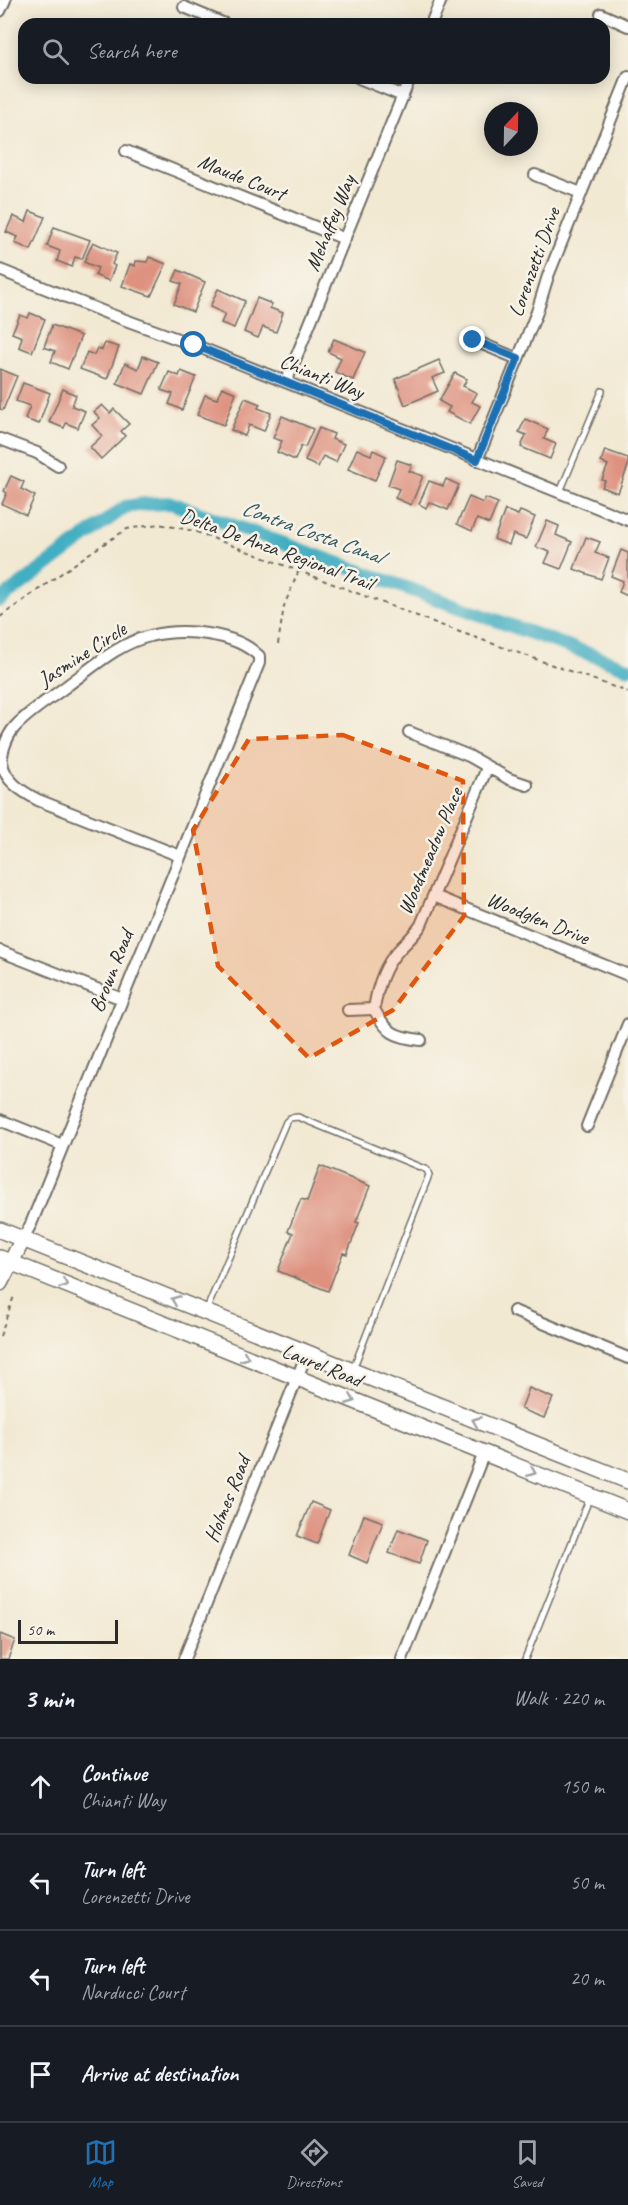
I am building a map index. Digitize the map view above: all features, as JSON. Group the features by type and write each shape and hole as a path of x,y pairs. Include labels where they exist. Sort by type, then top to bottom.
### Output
{"main road":[{"name":"Laurel Road","path":"0,1230 628,1481"},
{"name":"Brown Road","path":"0,1283 5,1260 23,1239"},
{"name":"Laurel Road","path":"5,1260 628,1511"}],"street":[{"path":"0,11 5,0"},
{"path":"434,18 441,0"},
{"path":"184,7 211,18"},
{"path":"601,14 628,26"},
{"name":"Lorenzetti Drive","path":"477,460 628,77"},
{"path":"374,84 403,96"},
{"name":"Mehaffey Way","path":"286,382 408,84"},
{"name":"Maude Court","path":"126,151 345,239"},
{"path":"536,175 581,193"},
{"name":"Chianti Way","path":"0,270 628,520"},
{"path":"473,340 518,358"},
{"path":"0,438 37,453 58,466"},
{"name":"Jasmine Circle","path":"180,856 22,792 9,779 1,762 4,747 12,730 27,714 108,657 140,639 175,632 205,633 252,649 259,656 256,672"},
{"name":"Brown Road","path":"23,1239 256,672"},
{"path":"409,732 469,756 487,768 527,785"},
{"name":"Woodmeadow Place","path":"374,1009 378,988 390,962 398,951 413,938 434,896 487,768"},
{"name":"Woodglen Drive","path":"434,896 628,975"},
{"path":"0,951 122,999"},
{"path":"348,1010 374,1009 385,1029 402,1038 421,1040"},
{"path":"587,1126 628,1024"},
{"path":"0,1120 62,1145"},
{"path":"514,1311 628,1358"},
{"name":"Holmes Road","path":"183,1659 307,1353"},
{"path":"402,1659 484,1453"}],"lane":[{"path":"560,493 602,391"},
{"path":"206,1313 286,1122 290,1118 298,1117 428,1170 429,1175 352,1371"},
{"path":"525,1659 591,1496"}],"path":[{"name":"Delta De Anza Regional Trail","path":"0,617 127,529 159,524 194,531 446,627 628,692"},
{"path":"278,644 284,606 299,570"},
{"path":"0,1336 14,1296"}],"highlighted area":[{"path":"343,735 463,781 464,916 393,1010 309,1058 218,966 193,830 249,739"}],"building":[{"path":"30,211 45,217 31,250 15,243 18,237 6,232 13,216 26,222"},
{"path":"54,227 90,240 82,259 75,257 72,267 57,261 60,251 47,246"},
{"path":"93,242 117,253 109,281 95,275 98,268 84,262"},
{"path":"149,257 166,264 151,296 122,286 130,264 135,266 136,261 147,262"},
{"path":"178,270 205,282 193,312 174,304 182,284 173,281"},
{"path":"218,289 245,301 234,328 221,323 225,314 210,307"},
{"path":"257,298 272,304 270,308 283,313 276,332 263,327 258,338 244,332"},
{"path":"30,313 45,319 32,352 19,347 22,337 12,333 20,315 28,318"},
{"path":"52,325 81,336 68,369 51,362 55,351 44,347"},
{"path":"334,339 365,352 353,380 335,372 341,358 328,352"},
{"path":"105,343 119,347 107,379 80,369 87,352 94,355 97,348 102,350"},
{"path":"143,356 158,362 144,394 117,383 125,363 138,369"},
{"path":"439,360 445,373 432,378 438,391 405,405 395,379"},
{"path":"0,369 17,376 3,410 0,409"},
{"path":"181,371 196,377 182,410 169,404 173,394 161,390 169,372 179,376"},
{"path":"455,373 467,379 463,386 477,393 472,402 480,406 470,424 447,412 450,407 439,401"},
{"path":"23,383 50,393 39,424 25,419 30,406 16,401"},
{"path":"222,387 236,393 224,425 197,415 205,395 217,399"},
{"path":"63,389 76,395 72,406 85,411 78,428 66,423 64,428 49,422"},
{"path":"245,398 260,404 258,408 271,413 264,431 249,425 245,436 231,430"},
{"path":"102,405 110,413 114,409 129,424 121,431 125,436 101,459 90,447 102,436 92,425 100,418 94,412"},
{"path":"282,416 313,429 305,447 301,446 295,460 277,452 282,441 273,438"},
{"path":"525,419 548,429 544,439 556,444 550,459 521,447 526,435 519,432"},
{"path":"319,428 334,434 332,439 344,444 336,462 323,456 318,467 305,461"},
{"path":"357,449 371,455 373,450 386,456 375,480 348,469"},
{"path":"605,450 628,458 628,466 618,493 602,487 605,481 602,480 608,465 601,462"},
{"path":"397,460 412,465 409,471 423,476 411,505 395,498 399,489 388,485"},
{"path":"11,476 24,482 21,489 35,496 26,515 2,504 7,493 4,491"},
{"path":"446,479 459,485 448,510 429,502 426,508 419,504 429,481 443,486"},
{"path":"469,497 483,503 485,498 498,503 489,524 477,519 472,531 457,524"},
{"path":"505,510 518,515 520,511 535,517 526,539 513,534 509,545 494,539"},
{"path":"547,521 559,526 556,535 572,542 561,569 545,563 550,552 536,547"},
{"path":"586,537 600,542 595,553 609,558 601,579 574,569"},
{"path":"621,550 628,553 628,596 619,592 623,581 611,576"},
{"path":"320,1166 370,1186 347,1254 343,1253 328,1291 278,1271 293,1233 288,1231 301,1199 307,1201"},
{"path":"529,1388 553,1398 544,1418 521,1409"},
{"path":"311,1502 330,1510 317,1544 297,1536"},
{"path":"364,1515 383,1522 367,1563 349,1555"},
{"path":"398,1529 427,1540 419,1564 389,1553"},
{"path":"0,1634 15,1640 8,1659 0,1659"}],"waterway":[{"name":"Contra Costa Canal","path":"0,600 125,507 171,503 628,668"}],"route":[{"path":"194,345 477,460 518,358 473,340"}]}
